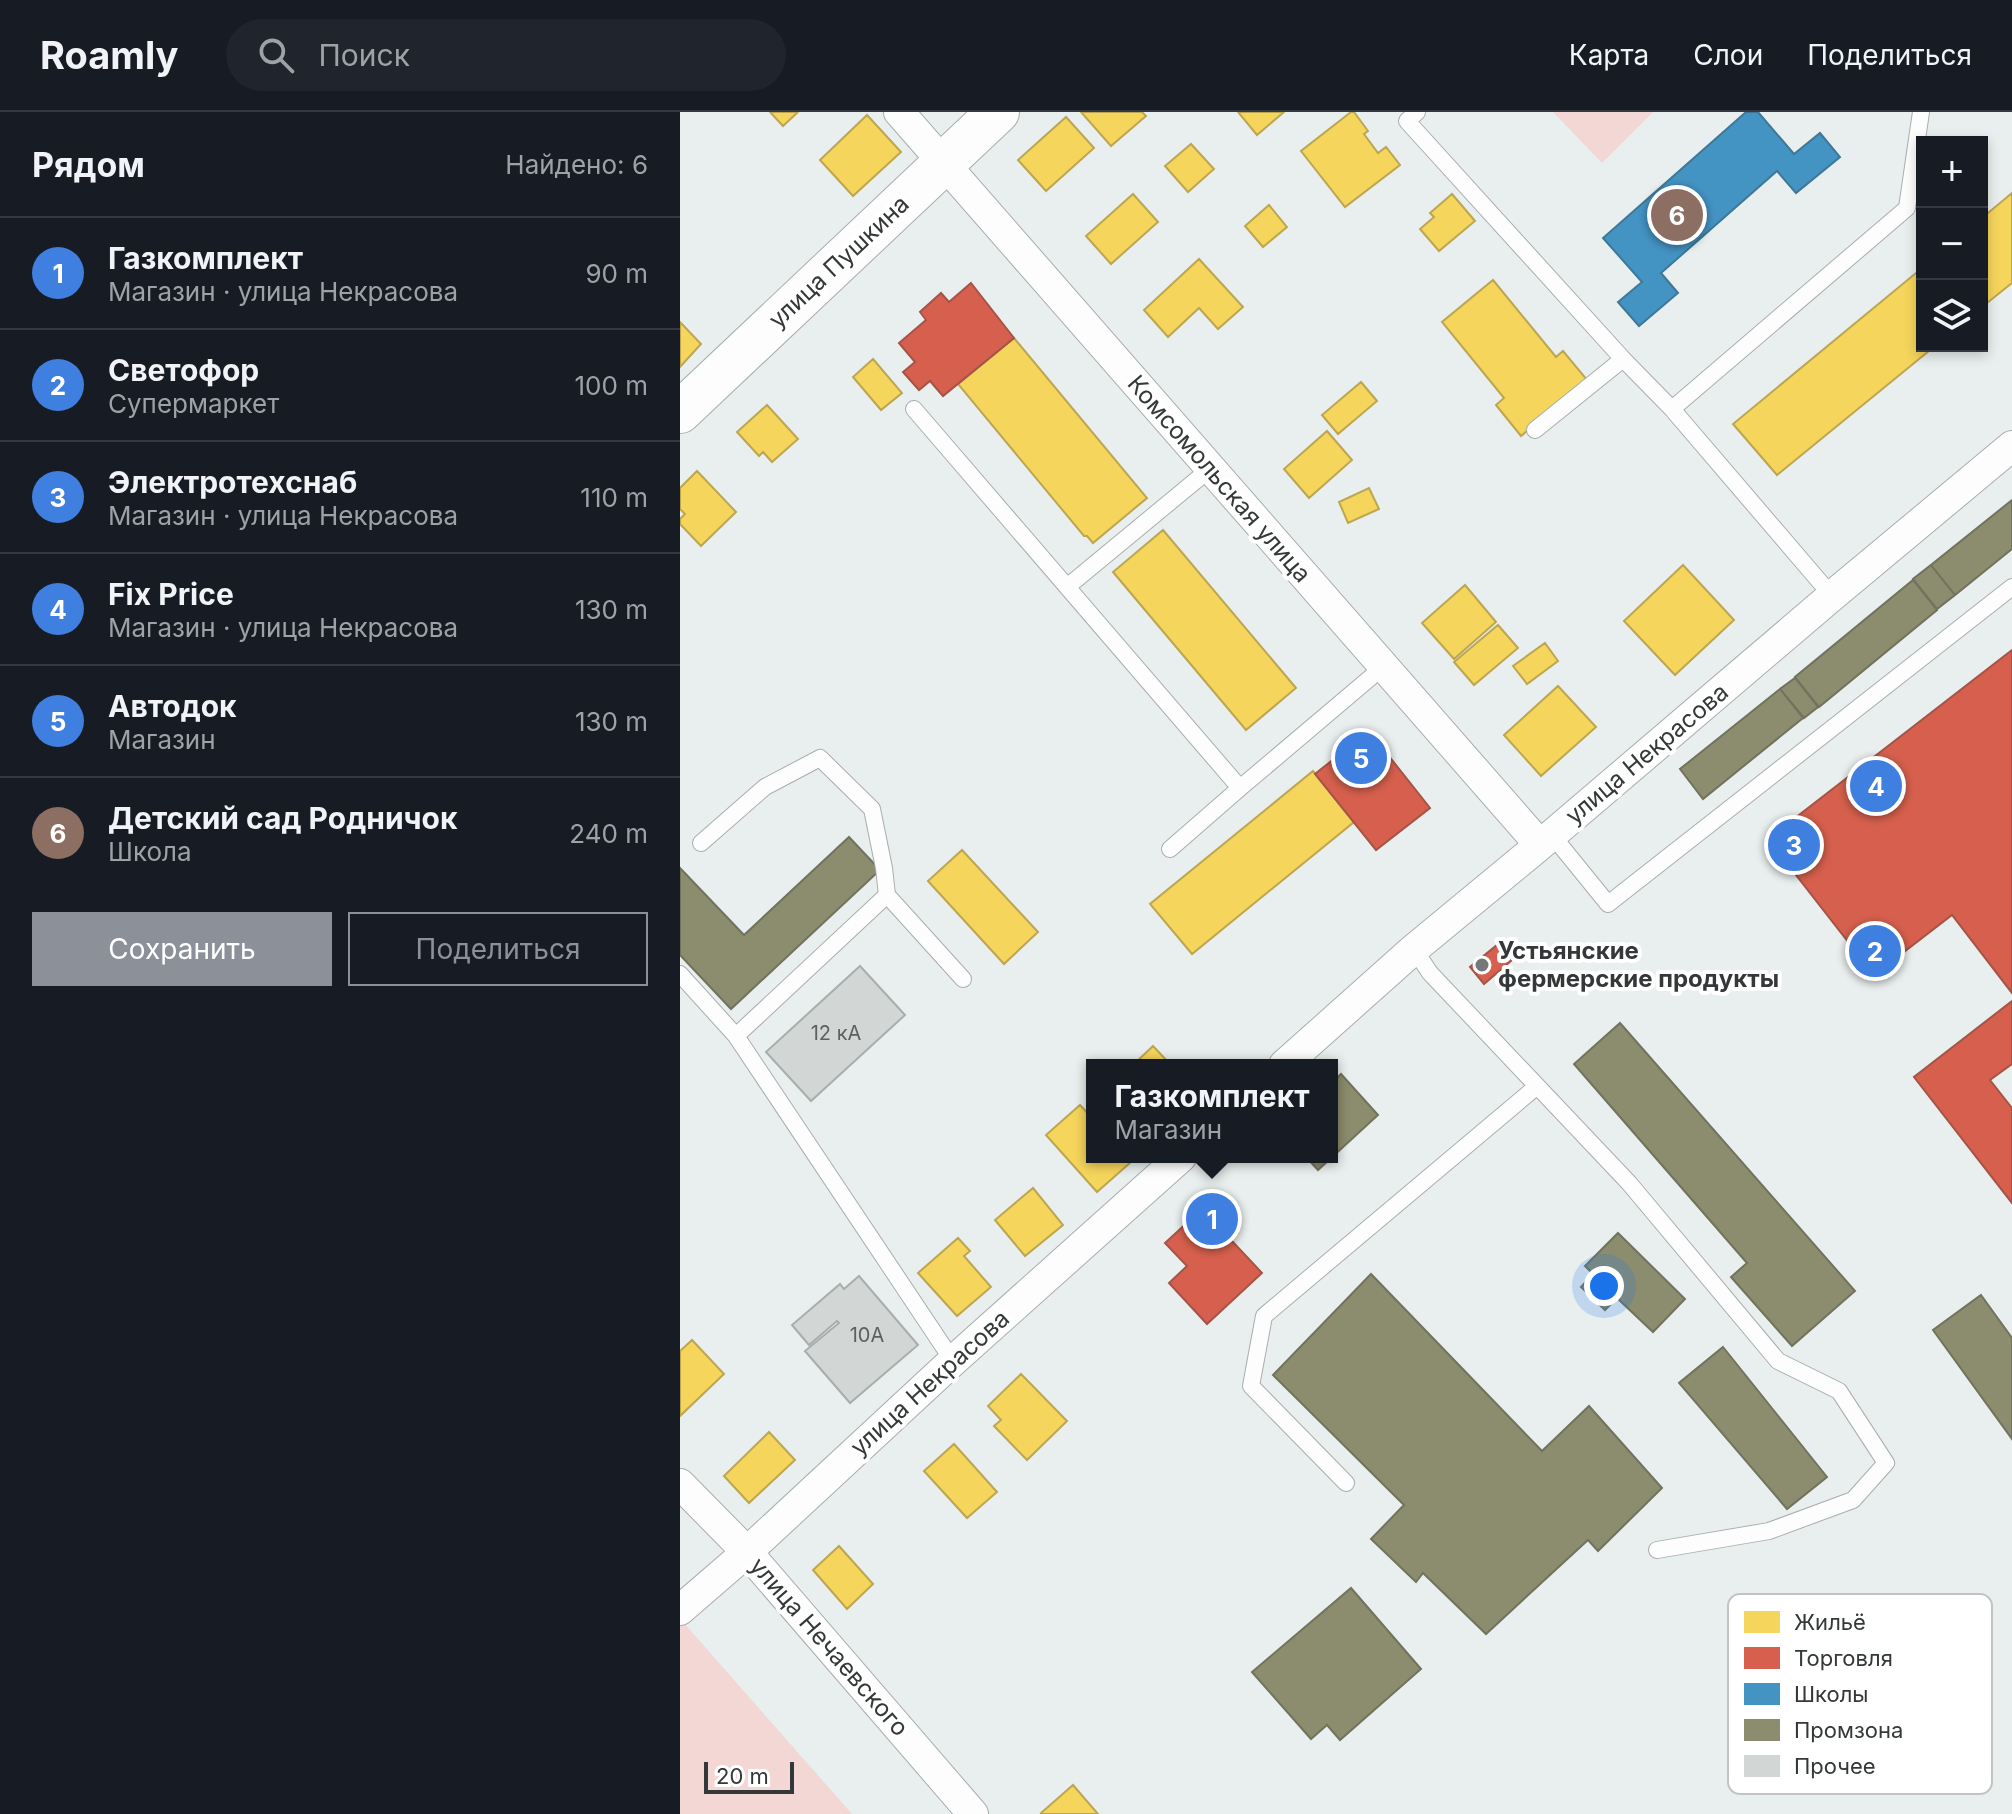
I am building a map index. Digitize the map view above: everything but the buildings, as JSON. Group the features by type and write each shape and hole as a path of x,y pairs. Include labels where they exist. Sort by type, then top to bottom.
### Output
{"main road":[{"name":"улица Пушкина","path":"680,412 998,112"}],"street":[{"name":"Комсомольская улица","path":"899,112 1383,667 1546,840"},
{"name":"улица Некрасова","path":"1291,1059 1414,949 2012,446"},
{"name":"улица Некрасова","path":"680,1610 1174,1163"},
{"name":"улица Нечаевского","path":"680,1484 747,1552 973,1814"}],"lane":[{"path":"1417,112 1407,121 1672,409 1832,596"},
{"path":"1672,409 1907,208 1921,112"},
{"path":"1535,430 1623,359"},
{"path":"914,409 1240,788"},
{"path":"1067,587 1211,468"},
{"path":"1546,840 1608,904 2012,587"},
{"path":"1170,849 1383,667"},
{"path":"701,843 765,787 820,758 872,809 887,895 963,979"},
{"path":"736,1036 887,895"},
{"path":"1414,949 1430,973 1629,1183 1778,1361 1839,1391 1886,1463 1853,1500 1769,1531 1657,1550"},
{"path":"680,974 736,1036 953,1361"},
{"path":"1346,1483 1251,1386 1264,1316 1536,1087"}],"shaded area":[{"path":"1553,112 1653,112 1602,163"},
{"path":"683,1622 852,1814 680,1814 680,1623"}],"place":[{"name":"Детский сад Родничок","path":"1677,215"},
{"name":"Автодок","path":"1361,758"},
{"name":"Fix Price","path":"1876,786"},
{"name":"Электротехснаб","path":"1794,845"},
{"name":"Светофор","path":"1875,951"},
{"name":"Устьянские фермерские продукты","path":"1482,965"},
{"name":"Газкомплект","path":"1212,1219"}]}
